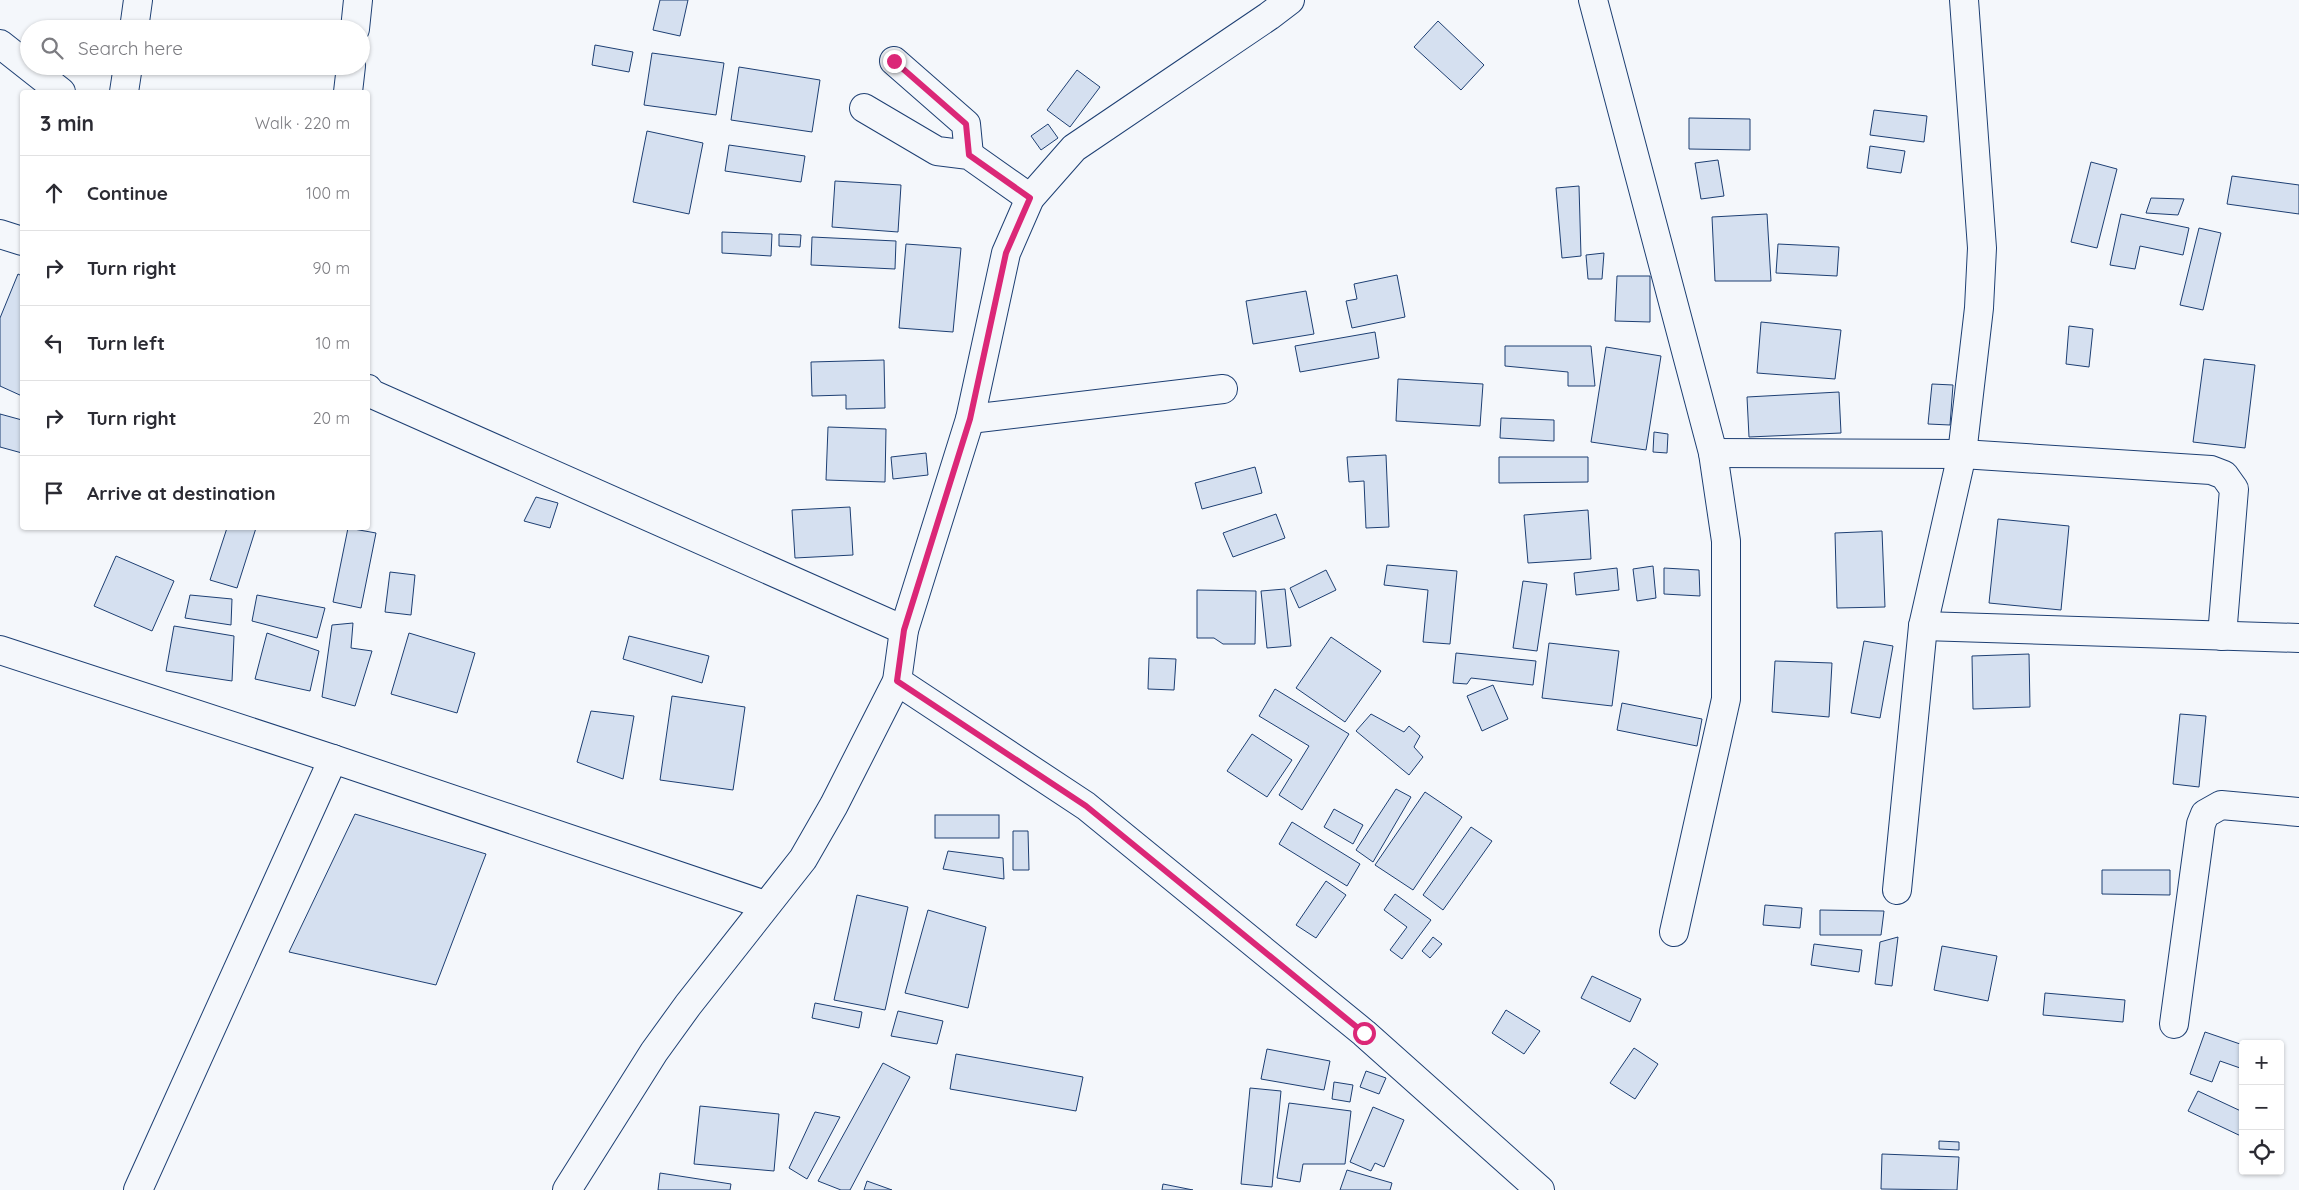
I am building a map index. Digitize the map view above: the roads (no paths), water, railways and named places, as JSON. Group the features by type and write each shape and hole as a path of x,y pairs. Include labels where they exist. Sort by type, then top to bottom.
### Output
{"street":[{"path":"135,20 138,0"},
{"path":"356,20 358,0"},
{"path":"567,1190 654,1052 688,1004 803,858 834,806 897,681 904,630 970,419 1006,253 1030,198 1074,148 1290,0"},
{"path":"1593,0 1713,454 1726,541 1726,699 1674,932"},
{"path":"1897,890 1923,626 1962,454 1979,308 1982,248 1964,0"},
{"path":"0,44 20,60"},
{"path":"894,61 966,124 969,155"},
{"path":"39,75 58,90"},
{"path":"124,90 127,75"},
{"path":"348,90 350,75"},
{"path":"864,108 937,151 969,155 1030,198"},
{"path":"0,234 20,240"},
{"path":"970,419 1223,389"},
{"path":"370,392 904,630"},
{"path":"1713,454 1962,454 2211,470 2224,475 2234,489 2222,636"},
{"path":"1923,626 2299,638"},
{"path":"0,650 333,759 765,905"},
{"path":"897,681 1086,806 1364,1033 1515,1180 1540,1190"},
{"path":"138,1190 333,759"},
{"path":"2174,1024 2201,824 2205,814 2221,806 2299,812"}]}
